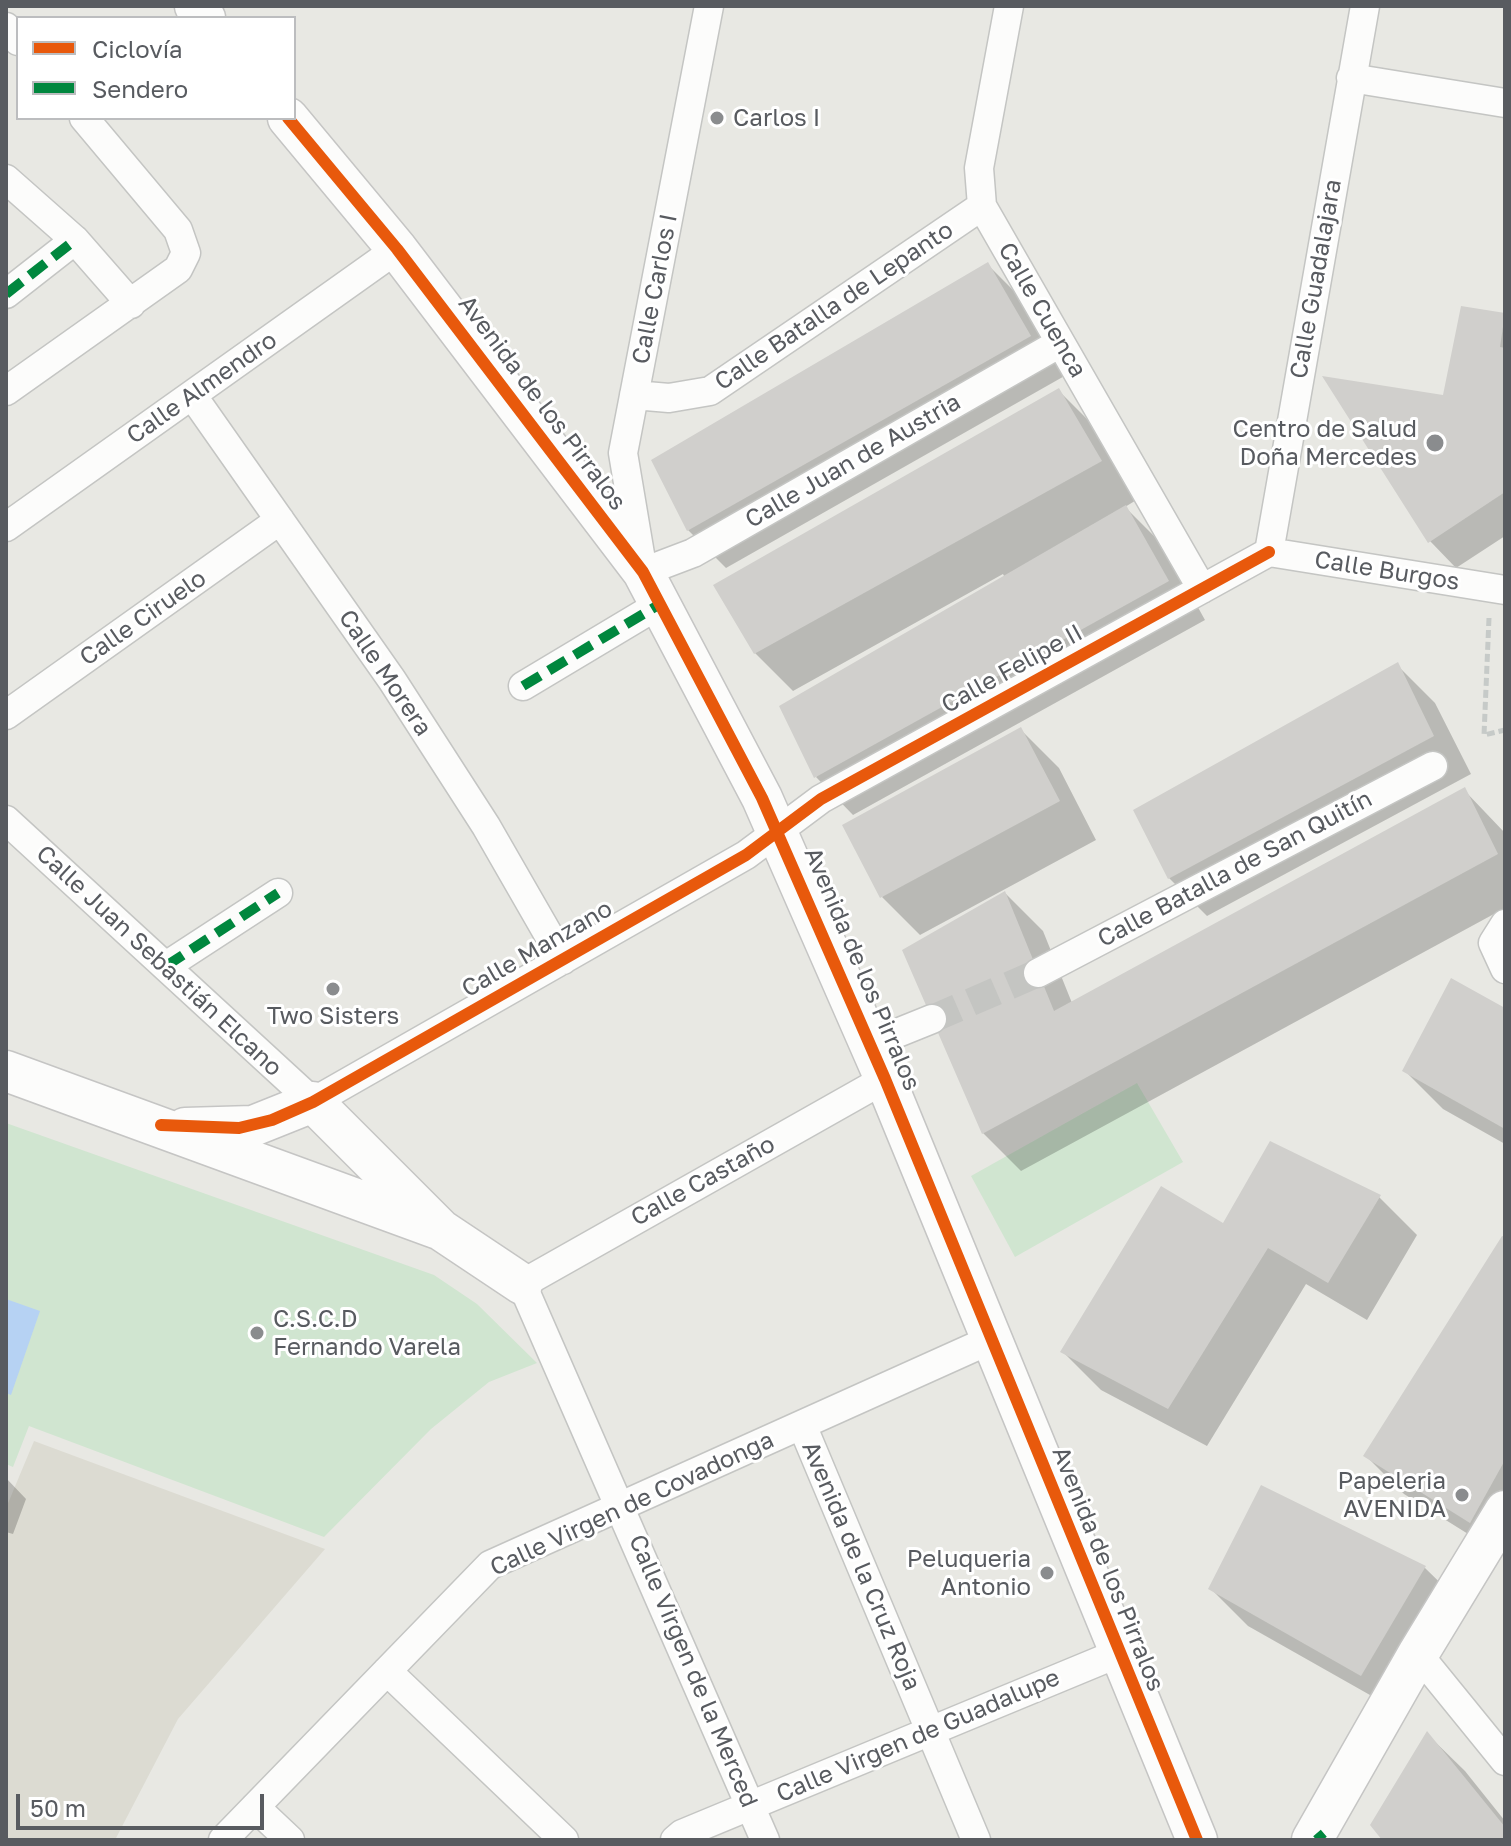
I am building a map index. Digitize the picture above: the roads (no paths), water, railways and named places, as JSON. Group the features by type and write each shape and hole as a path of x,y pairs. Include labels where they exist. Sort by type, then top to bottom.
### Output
{"street":[{"name":"Calle Carlos I","path":"651,588 623,453 709,6"},
{"name":"Calle Cuenca","path":"1009,6 979,168 982,206 1202,589"},
{"name":"Calle Guadalajara","path":"1269,552 1365,6"},
{"path":"1351,78 1505,103"},
{"path":"6,391 178,269 186,253 178,230 86,120"},
{"name":"Avenida de los Pirralos","path":"290,120 397,249 651,588 780,831 1197,1840"},
{"path":"6,180 75,240 131,304"},
{"name":"Calle Batalla de Lepanto","path":"634,395 669,398 710,391 982,206"},
{"path":"6,294 75,240"},
{"name":"Calle Almendro","path":"6,527 397,249"},
{"name":"Calle Juan de Austria","path":"523,686 693,553 1060,343"},
{"name":"Calle Morera","path":"192,395 392,680 486,826 563,960"},
{"name":"Calle Ciruelo","path":"6,715 280,520"},
{"name":"Calle Felipe II","path":"780,831 821,799 1269,552"},
{"name":"Calle Burgos","path":"1269,552 1498,589"},
{"name":"Calle Batalla de San Quitín","path":"1038,973 1433,766"},
{"name":"Calle Juan Sebastián Elcano","path":"6,820 313,1102"},
{"name":"Calle Manzano","path":"313,1102 746,855 780,831"},
{"path":"166,966 278,893"},
{"path":"1505,924 1493,943 1505,969"},
{"path":"878,1062 932,1019"},
{"name":"Calle Castaño","path":"522,1284 878,1062"},
{"path":"6,1071 161,1125 272,1170 441,1230"},
{"path":"161,1125 227,1129 272,1120 313,1102 441,1230 522,1284"},
{"path":"272,1120 264,1128 260,1149 263,1160 272,1170"},
{"name":"Calle Virgen de la Merced","path":"522,1284 765,1840"},
{"name":"Calle Virgen de Covadonga","path":"223,1840 490,1565 990,1340"},
{"name":"Avenida de la Cruz Roja","path":"802,1425 976,1840"},
{"path":"1317,1838 1418,1654 1505,1511"},
{"name":"Calle Virgen de Guadalupe","path":"675,1840 682,1834 1119,1653"},
{"path":"1418,1654 1505,1761"},
{"path":"387,1671 564,1840"},
{"path":"255,1807 290,1840"}],"water":[{"path":"6,1299 40,1311 11,1395 6,1393"}],"tunnel":[{"path":"932,1019 1038,973"}],"place":[{"name":"Carlos I","path":"717,118"},
{"name":"Centro de Salud Doña Mercedes","path":"1435,443"},
{"name":"Two Sisters","path":"333,989"},
{"name":"C.S.C.D Fernando Varela","path":"257,1333"},
{"name":"Papeleria AVENIDA","path":"1462,1495"},
{"name":"Peluqueria Antonio","path":"1047,1573"}]}
